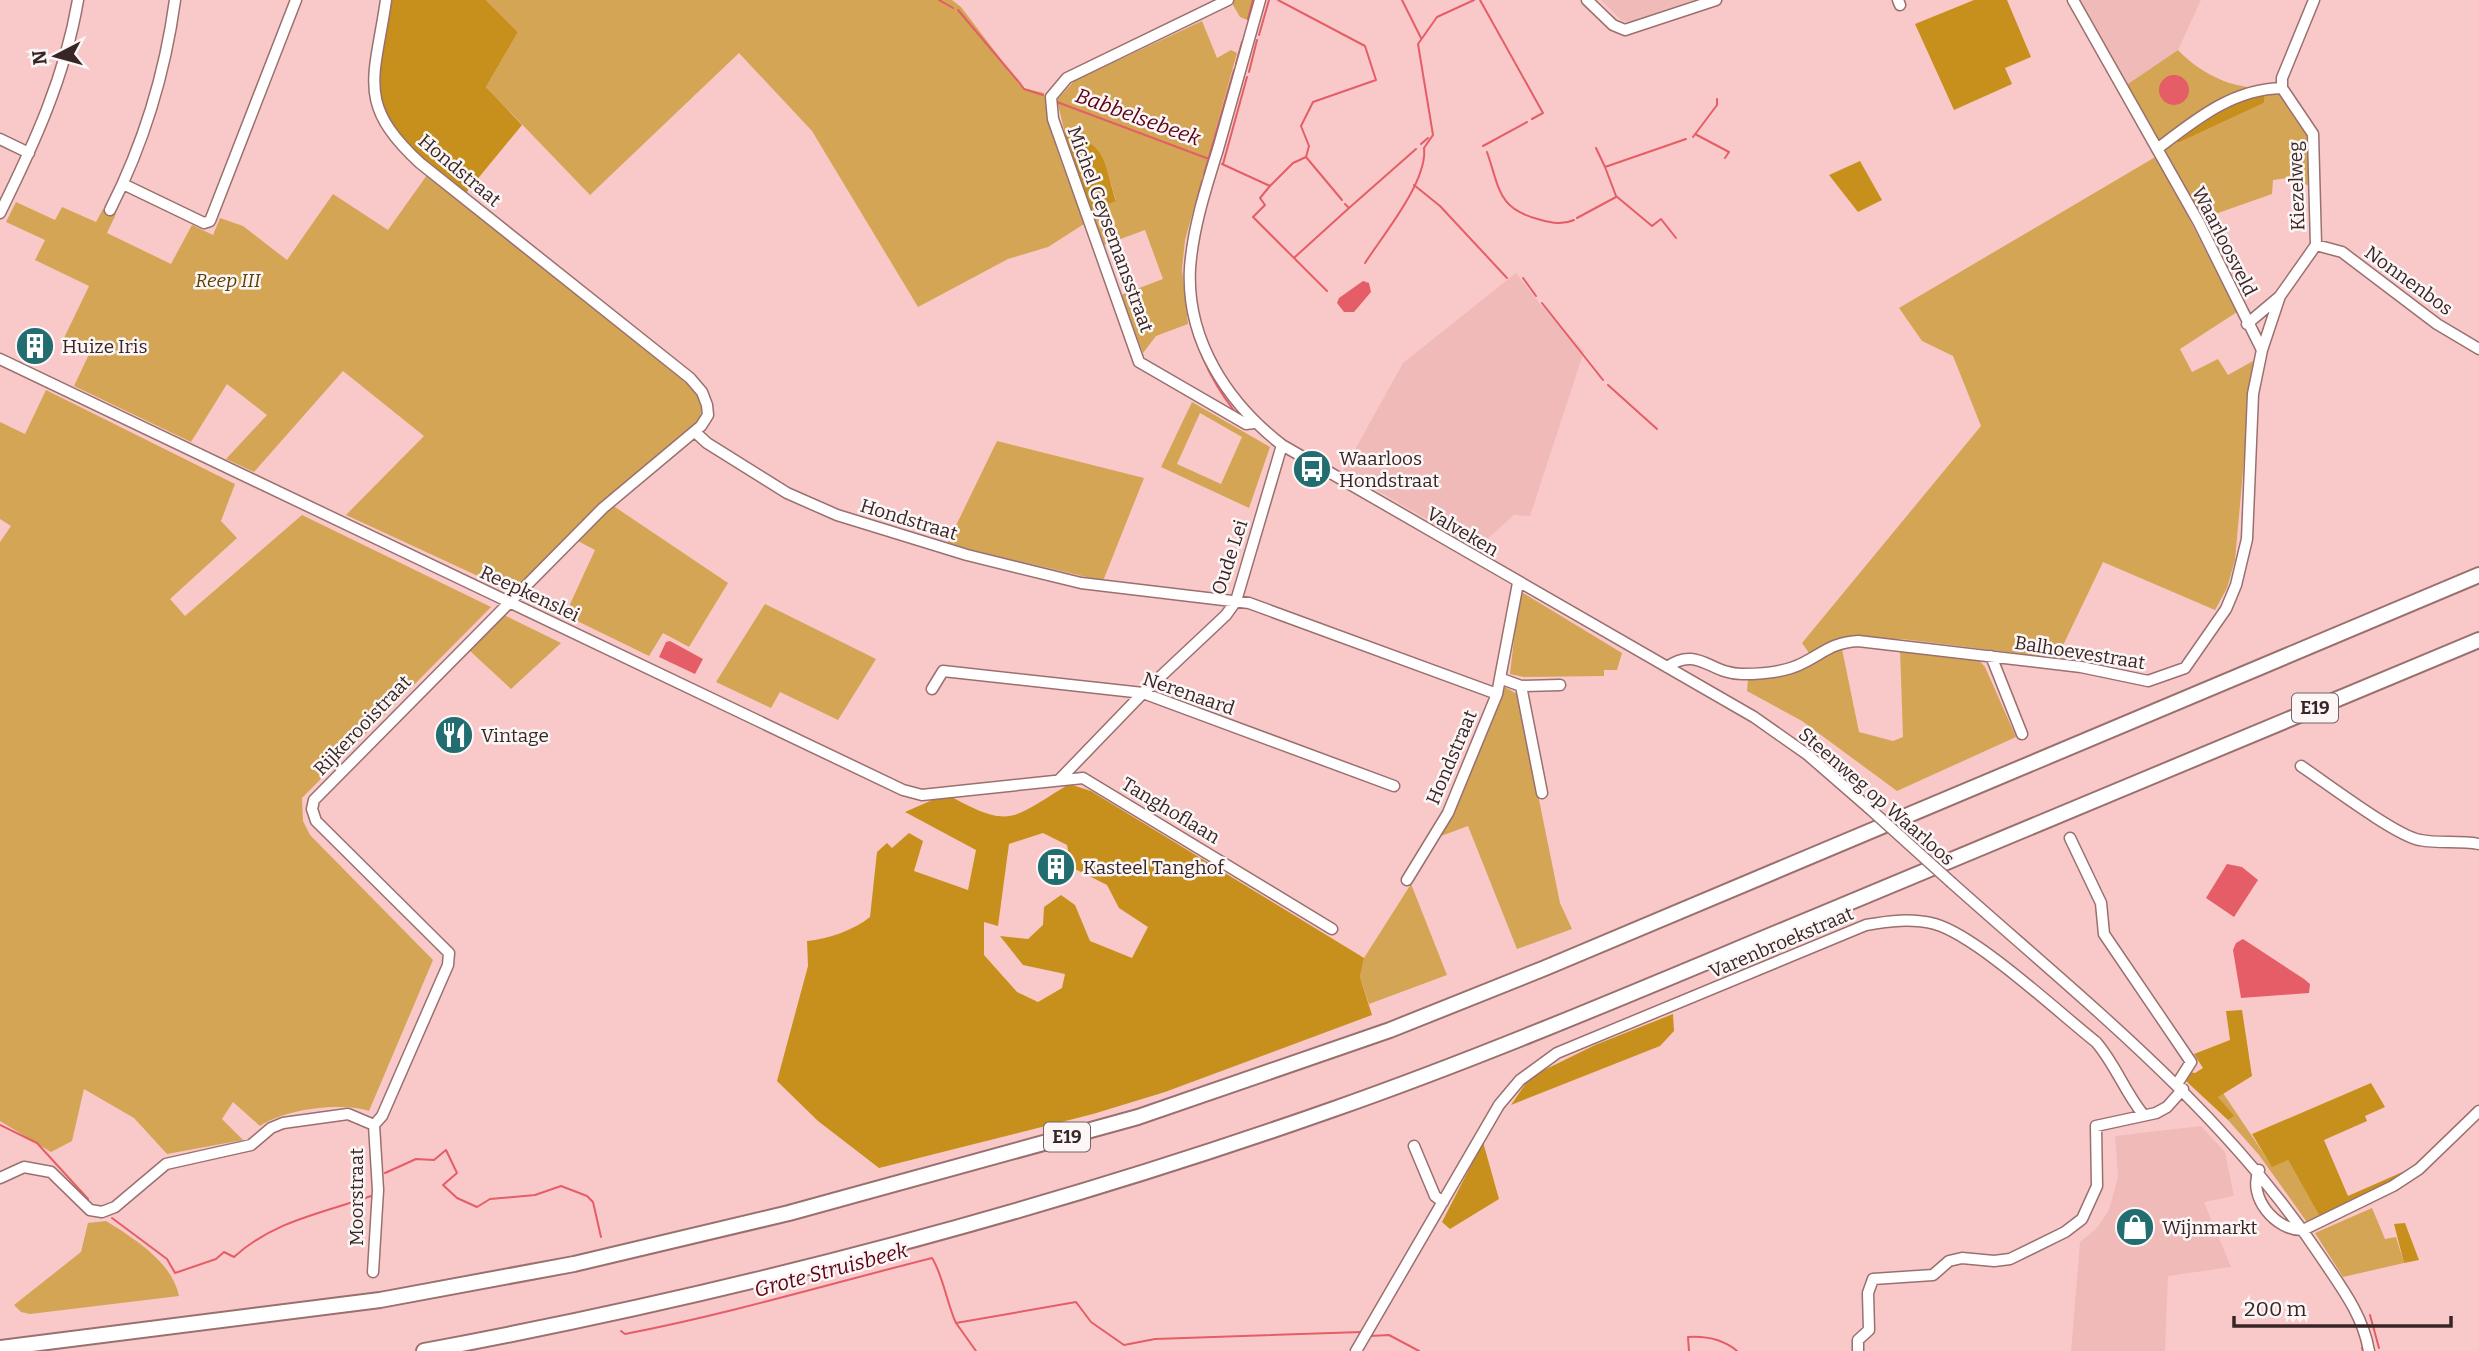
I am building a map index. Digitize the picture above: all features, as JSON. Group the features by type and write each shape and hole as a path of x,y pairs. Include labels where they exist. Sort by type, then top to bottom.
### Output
{"highway":[{"name":"E19","path":"0,1348 380,1300 575,1264 789,1213 1138,1116 1390,1030 1545,968 2479,575"},
{"name":"E19","path":"424,1351 583,1321 750,1284 960,1228 1119,1181 1323,1113 1641,990 2479,640"}],"street":[{"path":"0,214 60,78 78,0"},
{"path":"110,210 123,184 158,88 175,0"},
{"path":"123,184 204,223 210,221 296,0"},
{"name":"Hondstraat","path":"386,0 373,91 382,117 420,163 690,379 702,392 708,410 704,422 695,432 706,443 803,502 916,540 1082,583 1236,601 1497,694 1448,813 1407,880"},
{"name":"Michel Geysemansstraat","path":"1228,0 1067,78 1051,97 1053,119 1139,362 1246,424 1254,423"},
{"name":"Michel Geysemansstraat","path":"1260,0 1198,218 1190,272 1196,319 1208,355 1232,399 1254,423 1282,445"},
{"path":"1587,0 1613,25 1625,30 1716,0"},
{"name":"Waarloosveld","path":"2073,0 2199,223 2262,350"},
{"path":"2157,149 2234,97 2250,91 2282,88 2282,78 2314,0"},
{"name":"Kiezelweg","path":"2247,539 2253,394 2262,350 2280,296 2316,245 2314,134 2282,88"},
{"path":"0,139 29,153"},
{"name":"Nonnenbos","path":"2316,245 2342,252 2437,324 2479,349"},
{"path":"2247,324 2280,296"},
{"name":"Reepkenslei","path":"0,359 903,790 922,795 1060,779"},
{"name":"Rijkerooistraat","path":"374,1125 382,1116 443,978 449,953 316,821 312,809 314,800 603,508 659,458 695,432"},
{"name":"Valveken","path":"1282,445 1518,583"},
{"name":"Oude Lei","path":"1060,779 1143,693 1204,637 1236,601 1282,445"},
{"name":"Balhoevestraat","path":"1667,667 1678,659 1691,657 1740,674 1783,670 1802,663 1826,648 1858,641 2081,667 2148,681 2185,668 2226,609 2236,585 2247,539"},
{"path":"1497,694 1502,679 1518,583"},
{"name":"Steenweg op Waarloos","path":"1518,583 1754,717 1808,755 2180,1087 2259,1170 2303,1230 2351,1302 2369,1351"},
{"name":"Balhoevestraat","path":"1991,656 2022,734"},
{"name":"Nerenaard","path":"932,689 943,671 1143,693 1394,786"},
{"path":"1502,679 1521,686 1560,685"},
{"path":"1521,686 1542,793"},
{"path":"2301,766 2419,840 2459,840 2479,844"},
{"name":"Tanghoflaan","path":"1060,779 1083,778 1332,929"},
{"path":"1858,1351 1858,1340 1869,1330 1868,1293 1873,1279 1933,1275 1949,1261 1962,1258 1994,1261 2010,1259 2065,1232 2082,1219 2097,1186 2096,1126 2102,1122 2134,1119 2167,1107 2191,1062 2104,934 2101,903 2070,838"},
{"name":"Varenbroekstraat","path":"1356,1351 1499,1105 1536,1065 1557,1053 1866,925 1900,919 1936,925 1971,943 2096,1042 2108,1056 2129,1097 2142,1114"},
{"path":"2259,1170 2254,1181 2257,1195 2276,1221 2290,1230 2303,1230 2393,1186 2419,1169 2479,1111"},
{"name":"Moorstraat","path":"0,1178 24,1167 51,1172 90,1210 102,1212 115,1207 166,1164 251,1145 271,1128 283,1124 348,1114 374,1125 378,1190 373,1272"},
{"path":"1414,1146 1435,1196 1443,1202"}],"shaded area":[{"path":"392,0 486,0 518,32 486,87 522,125 466,193 400,136 382,108 378,92 378,72"},
{"path":"1601,0 1704,0 1631,22 1622,21"},
{"path":"1974,0 2007,0 2031,57 2005,68 2012,84 1954,110 1915,24"},
{"path":"2077,0 2201,0 2178,50 2125,86"},
{"path":"2174,75 2180,76 2188,84 2188,96 2180,104 2174,105 2168,104 2160,96 2159,90 2160,84 2168,76"},
{"path":"2264,93 2264,103 2178,143 2175,140 2217,112"},
{"path":"1065,134 1089,142 1097,149 1106,165 1116,201 1091,210"},
{"path":"1860,161 1882,200 1858,212 1829,175"},
{"path":"1516,273 1541,305 1584,351 1530,516 1514,515 1477,548 1343,471 1403,363"},
{"path":"1363,281 1369,283 1371,292 1354,312 1344,312 1337,303 1339,298"},
{"path":"670,641 703,659 695,674 659,657 666,642"},
{"path":"1069,784 1091,791 1364,958 1360,977 1372,1015 1165,1092 1093,1114 879,1168 818,1121 777,1081 808,966 807,941 840,933 870,917 877,852 887,843 892,848 909,833 923,841 914,871 968,890 976,850 905,812 946,794 984,812 1009,816 1021,813","holes":["1043,833 1067,845 1071,867 1107,885 1119,908 1148,927 1132,958 1090,941 1075,905 1061,895 1044,907 1043,925 1028,939 1000,936 1023,965 1065,974 1062,988 1038,1002 1017,992 984,955 984,922 998,926 1009,844"]},
{"path":"2227,864 2242,867 2258,880 2234,917 2206,898"},
{"path":"2243,939 2304,979 2310,984 2309,993 2241,998 2233,950 2236,943"},
{"path":"2242,1010 2252,1076 2218,1097 2234,1116 2228,1120 2186,1081 2190,1072 2195,1073 2203,1068 2194,1054 2230,1040 2226,1011"},
{"path":"1673,1014 1674,1031 1660,1046 1511,1105 1530,1077 1595,1045"},
{"path":"2371,1083 2385,1107 2365,1116 2367,1121 2324,1140 2348,1196 2407,1170 2410,1174 2321,1219 2288,1160 2272,1167 2252,1134"},
{"path":"2201,1126 2225,1152 2234,1196 2204,1202 2231,1267 2168,1276 2165,1351 2071,1351 2080,1242 2096,1229 2109,1210 2118,1177 2115,1136"},
{"path":"1483,1142 1499,1199 1450,1229 1442,1222"},
{"path":"2405,1223 2419,1260 2404,1263 2394,1224"}],"green space":[{"path":"486,0 952,0 961,7 1023,88 1044,93 1057,150 1084,224 1048,247 1008,259 918,307 812,131 739,53 590,195 486,87 518,32"},
{"path":"1234,0 1256,0 1250,21 1240,17 1233,5"},
{"path":"1202,21 1217,58 1231,50 1237,53 1185,240 1182,269 1188,324 1156,336 1143,353 1121,295 1163,279 1145,230 1104,245 1091,210 1116,200 1106,165 1097,149 1089,142 1065,134 1057,100 1074,81"},
{"path":"2178,50 2210,75 2248,87 2221,101 2158,143 2125,86"},
{"path":"2264,93 2279,93 2286,98 2311,140 2310,185 2298,184 2296,177 2273,180 2272,194 2201,219 2163,150 2175,140 2178,143 2264,103"},
{"path":"2157,156 2237,312 2180,349 2192,372 2218,359 2228,375 2253,361 2235,560 2227,588 2215,610 2103,562 2057,658 1902,639 1835,639 1809,653 1802,643 1981,426 1953,356 1922,341 1899,308"},
{"name":"Reep III","path":"427,175 667,366 700,395 703,407 698,422 626,481 514,589 506,589 346,515 424,436 343,371 254,472 226,459 267,415 227,384 191,442 74,386 90,352 63,340 89,286 35,260 45,240 6,222 16,202 55,220 62,207 96,222 103,209 116,214 107,233 171,264 192,225 213,235 220,218 243,226 287,260 333,194 388,230"},
{"path":"46,390 235,484 221,521 237,538 170,599 185,616 302,515 491,607 302,798 303,821 310,835 433,960 369,1111 329,1107 298,1111 260,1126 233,1102 222,1119 243,1140 167,1154 134,1118 84,1089 72,1141 51,1152 0,1121 0,542 11,526 0,519 0,422 25,434"},
{"path":"1192,402 1270,447 1249,508 1161,467","holes":["1200,413 1242,437 1221,484 1177,464"]},
{"path":"997,441 1144,478 1103,581 947,544"},
{"path":"612,505 728,583 689,647 663,633 649,656 565,615 595,550 578,541"},
{"path":"1523,593 1622,653 1617,670 1604,670 1604,676 1524,677 1510,674 1519,595"},
{"path":"765,604 876,659 838,720 780,692 771,708 716,682"},
{"path":"504,615 561,643 511,689 469,650"},
{"path":"1842,649 1859,732 1893,741 1903,737 1900,649 1978,659 1985,667 2016,737 1897,791 1802,721 1747,691 1748,678"},
{"path":"1505,687 1517,694 1560,903 1572,929 1517,949 1468,826 1441,836"},
{"path":"1411,884 1447,975 1369,1004 1360,977 1364,958"},
{"path":"2223,1093 2272,1166 2288,1160 2321,1219 2309,1225 2259,1155 2228,1120 2233,1116 2218,1097"},
{"path":"2372,1208 2385,1239 2396,1237 2404,1263 2343,1277 2315,1233"},
{"path":"106,1221 151,1252 169,1272 179,1296 30,1314 21,1312 14,1305 81,1252 88,1223"}],"waterway":[{"name":"Babbelsebeek","path":"939,0 953,8"},
{"path":"1248,19 1253,0"},
{"path":"1259,35 1269,0"},
{"path":"1278,0 1365,46 1376,80 1313,102 1301,126 1309,146 1306,157"},
{"path":"1402,0 1421,38"},
{"path":"1365,263 1412,192 1419,176 1424,148 1433,135 1418,44 1437,17 1474,0"},
{"path":"1480,0 1543,113 1532,119"},
{"name":"Babbelsebeek","path":"958,10 1018,81"},
{"path":"1249,72 1257,40"},
{"path":"1236,64 1242,42"},
{"path":"1204,174 1234,70"},
{"path":"1223,164 1247,77"},
{"name":"Babbelsebeek","path":"1019,82 1024,89 1043,95"},
{"path":"1693,137 1717,105 1717,99"},
{"name":"Babbelsebeek","path":"1057,102 1209,159"},
{"path":"1483,146 1527,122"},
{"path":"1695,134 1729,152 1725,158"},
{"path":"1421,144 1428,138"},
{"path":"1596,148 1605,167 1686,139"},
{"path":"1349,208 1416,149"},
{"path":"1487,152 1502,196 1516,210 1549,222 1574,220"},
{"path":"1270,186 1293,163 1306,157 1342,200"},
{"path":"1222,164 1270,186 1260,198 1265,205 1253,217 1327,291"},
{"path":"1605,167 1616,196 1652,226 1661,219 1676,238"},
{"path":"1202,181 1189,243 1186,273 1188,301 1202,357 1235,412"},
{"path":"1414,185 1440,206 1507,278"},
{"path":"1577,218 1616,197"},
{"path":"1295,257 1349,208 1345,204"},
{"path":"1523,278 1536,296"},
{"path":"1542,303 1603,380"},
{"path":"1608,385 1657,429"},
{"name":"Grote Struisbeek","path":"0,1125 37,1143 88,1199"},
{"name":"Grote Struisbeek","path":"385,1173 416,1159 434,1160 446,1150 457,1173 443,1185 457,1198 477,1207 490,1199 535,1195 561,1186 587,1196 593,1202 601,1237"},
{"name":"Grote Struisbeek","path":"112,1218 167,1259 175,1273 216,1259 224,1252 234,1257 282,1226 371,1196"},
{"name":"Grote Struisbeek","path":"621,1331 625,1334 702,1317 932,1258 956,1323 1076,1302 1091,1322 1124,1345 1155,1339 1362,1332"},
{"path":"2370,1315 2379,1348"},
{"path":"956,1323 976,1351"},
{"name":"Grote Struisbeek","path":"1369,1336 1389,1335 1419,1351"},
{"name":"Grote Struisbeek","path":"1689,1351 1688,1337 1721,1341 1737,1351"}],"place":[{"name":"Huize Iris","path":"35,346"},
{"name":"Waarloos Hondstraat","path":"1312,469"},
{"name":"Vintage","path":"454,735"},
{"name":"Kasteel Tanghof","path":"1056,867"},
{"name":"Wijnmarkt","path":"2135,1227"}]}
